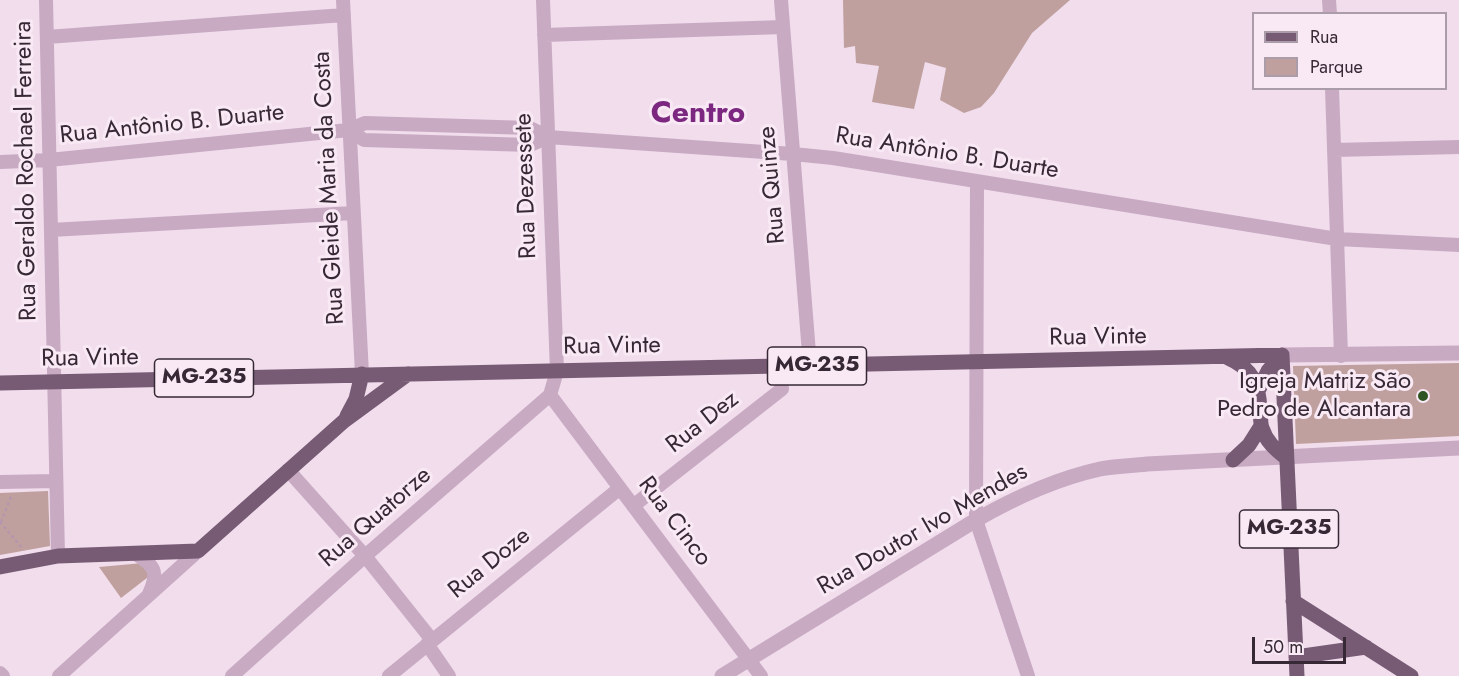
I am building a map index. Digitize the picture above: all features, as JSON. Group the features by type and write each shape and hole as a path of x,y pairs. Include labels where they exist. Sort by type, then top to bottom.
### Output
{"main road":[{"path":"1282,355 1268,370 1259,389 1261,426 1270,444 1286,457"},
{"name":"MG-235","path":"1225,357 1282,355 1297,676"},
{"name":"Rua Vinte","path":"0,383 1225,357"},
{"path":"1225,357 1246,369 1259,389"},
{"path":"344,421 356,399 362,374"},
{"path":"0,567 58,556 198,551 344,421 408,374"},
{"path":"1260,407 1284,406"},
{"path":"1233,460 1249,445 1261,426"},
{"path":"1293,601 1411,676"},
{"path":"1296,657 1366,647"}],"street":[{"name":"Rua Geraldo Rochael Ferreira","path":"46,0 58,556"},
{"name":"Rua Gleide Maria da Costa","path":"343,0 362,374"},
{"name":"Rua Dezessete","path":"543,0 557,371 550,395"},
{"name":"Rua Quinze","path":"781,0 810,366"},
{"path":"47,37 344,15"},
{"path":"544,35 783,27"},
{"path":"1332,90 1341,356"},
{"name":"Rua Antônio B. Duarte","path":"0,162 50,160 349,130 364,140 376,141 530,145 548,137 793,154 1337,239 1459,245"},
{"path":"1334,150 1459,147"},
{"path":"977,181 976,520 1028,676"},
{"path":"51,230 353,213"},
{"path":"1282,355 1459,353"},
{"name":"Rua Dez","path":"633,506 782,389 780,367"},
{"name":"Rua Cinco","path":"550,395 761,676"},
{"name":"Rua Quatorze","path":"232,676 365,556 550,395"},
{"name":"Rua Doutor Ivo Mendes","path":"722,676 976,520 1015,498 1058,480 1101,469 1147,464 1459,448"},
{"path":"288,471 365,556 430,642 449,676"},
{"path":"0,482 56,481"},
{"name":"Rua Doze","path":"389,676 620,488"},
{"path":"59,676 198,551"},
{"path":"136,554 149,562 155,575 148,596"}],"path":[{"path":"12,494 1,522 23,549"}],"green space":[{"path":"843,0 1070,0 1032,33 994,93 981,107 964,113 940,100 946,68 925,62 914,109 872,102 879,66 856,63 855,46 844,48"},
{"path":"1459,363 1459,436 1296,444 1293,366"},
{"path":"48,491 50,546 0,555 0,493"},
{"path":"143,563 152,574 121,598 99,567"}],"place":[{"name":"Igreja Matriz São Pedro de Alcantara","path":"1423,396"}],"district":[{"name":"Centro","path":"698,115"}]}
